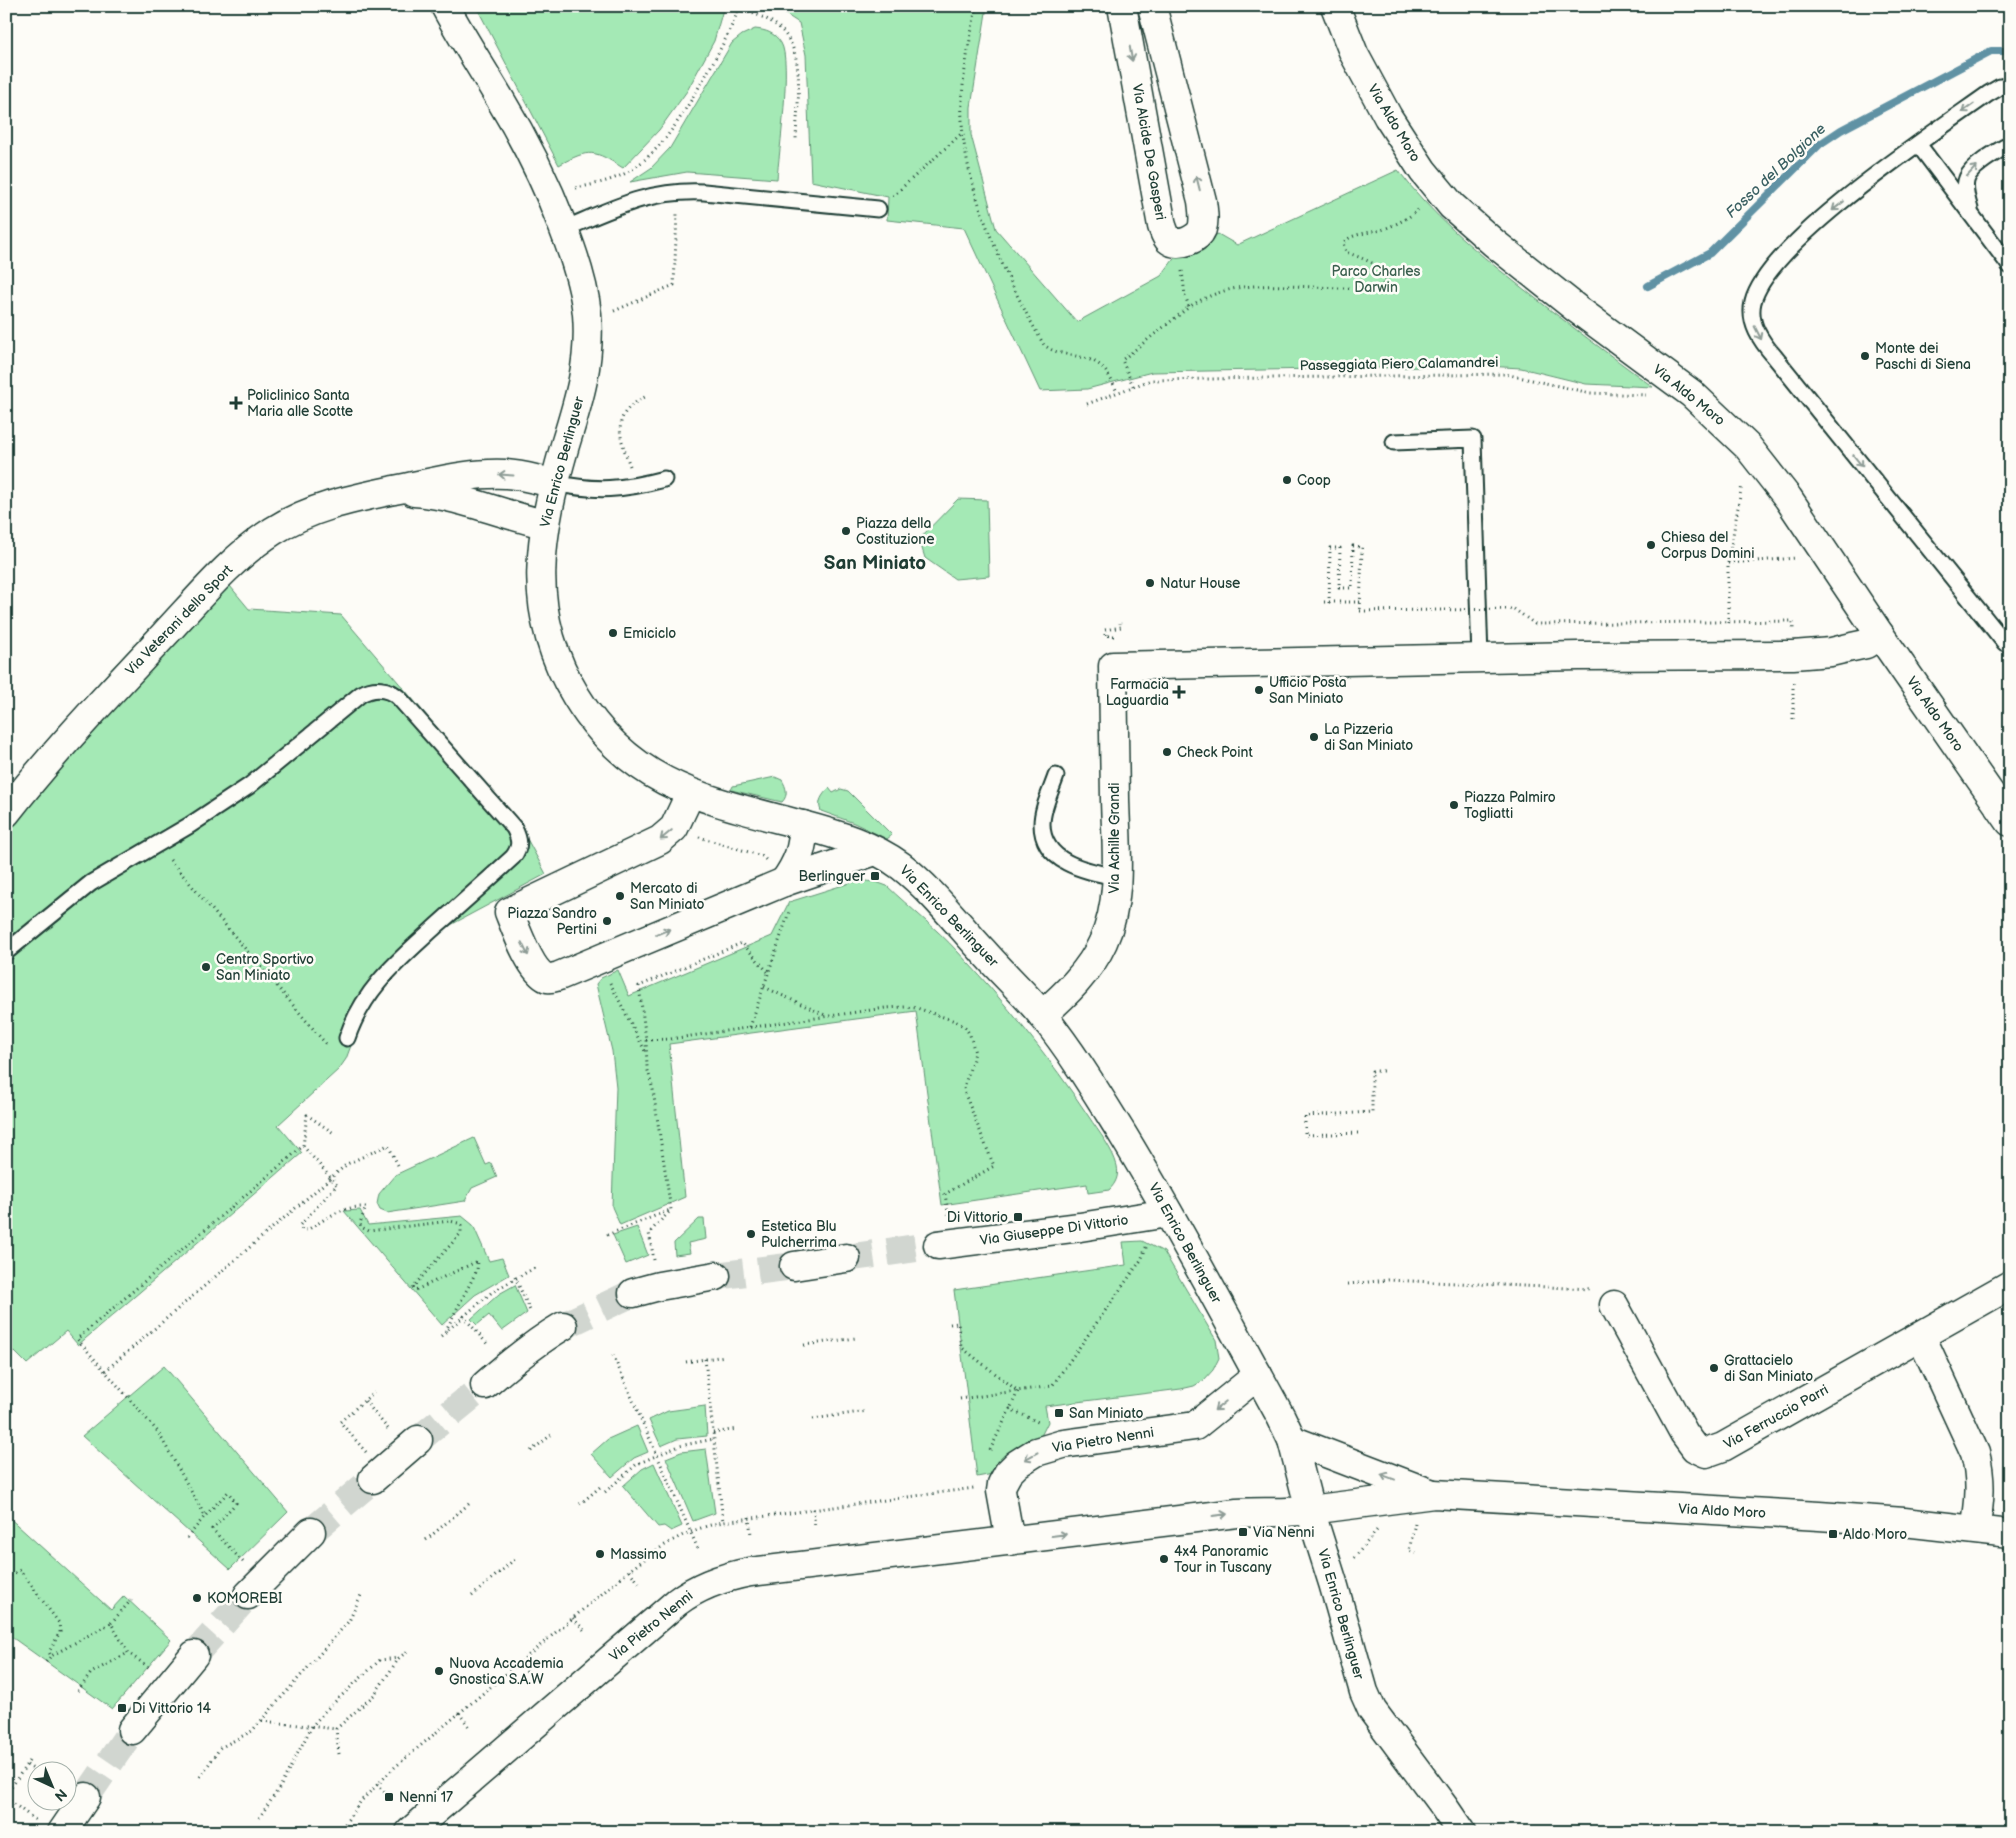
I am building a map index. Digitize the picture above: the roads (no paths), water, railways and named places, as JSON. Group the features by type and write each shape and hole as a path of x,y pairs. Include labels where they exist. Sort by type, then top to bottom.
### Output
{"street":[{"name":"Via Enrico Berlinguer","path":"445,6 503,102 548,188 573,254 585,301 587,351 584,382 544,524 540,568 544,609 552,646 571,688 592,720 618,747 658,778 690,794 723,805 835,834 875,851 903,867 923,886 1042,1015 1094,1090 1168,1213 1292,1440 1310,1510 1362,1685 1372,1710 1461,1832"},
{"name":"Via Alcide De Gasperi","path":"1122,6 1162,226 1169,240 1181,243 1189,240 1201,231 1203,222 1202,201 1152,6"},
{"name":"Via Aldo Moro","path":"1335,6 1354,54 1388,117 1423,171 1452,206 1494,243 1577,309 1692,394 1730,427 1788,498 1880,635 2010,822"},
{"name":"Via Veterani dello Sport","path":"6,813 44,766 94,710 212,583 258,542 291,521 330,504 441,479 475,474 507,474 554,483"},
{"name":"Via Veterani dello Sport","path":"395,490 459,500 544,524"},
{"path":"1480,658 1793,655 1831,652 1866,644 1880,635"},
{"name":"Via Achille Grandi","path":"1042,1015 1077,981 1097,953 1111,918 1116,877 1113,666 1480,658"},
{"path":"690,794 674,828 660,840 509,912 535,966 547,978 554,978 781,883 875,851"},
{"path":"781,883 796,864 800,854 803,826"},
{"name":"Via Giuseppe Di Vittorio","path":"944,1236 1080,1227 1168,1213"},
{"path":"794,1266 846,1258"},
{"path":"634,1293 659,1286 716,1276"},
{"name":"Via Ferruccio Parri","path":"1614,1305 1684,1433 1694,1448 1706,1453 1722,1447 2010,1285"},
{"path":"484,1385 539,1340 563,1326"},
{"path":"1921,1336 1975,1453 1981,1486 1975,1529"},
{"name":"Via Pietro Nenni","path":"1010,1541 1001,1491 1002,1484 1008,1473 1021,1461 1036,1452 1062,1444 1195,1426 1258,1376"},
{"path":"371,1467 405,1437"},
{"name":"Via Aldo Moro","path":"1292,1440 1434,1494"},
{"name":"Via Aldo Moro","path":"1310,1510 1434,1494 1819,1516 1975,1529 2010,1534"},
{"name":"Via Pietro Nenni","path":"410,1832 677,1602 698,1588 720,1580 750,1572 1237,1513 1262,1511 1291,1513 1310,1510"},
{"path":"248,1596 312,1532"},
{"path":"132,1730 194,1655"},
{"path":"51,1828 86,1796"}],"lane":[{"path":"2010,84 1988,94 1918,144 1828,213 1802,236 1774,265 1760,283 1753,302 1752,315 1754,327 1763,343 2005,643 2010,639"},
{"path":"1918,144 2010,266"},
{"path":"1971,215 1965,187 1966,177 1982,162 2010,144"},
{"path":"564,230 631,201 663,193 682,191 878,209"},
{"path":"1394,442 1473,439 1480,658"},
{"name":"Via Veterani dello Sport","path":"554,483 600,490 638,486 664,479"},
{"path":"6,952 91,883 205,816 249,786 360,694 371,689 387,690 399,698 514,828 519,837 520,844 513,857 385,973 364,1001 347,1038"},
{"path":"1056,776 1043,814 1043,836 1047,845 1053,853 1068,863 1092,872 1116,877"}],"waterway":[{"name":"Fosso del Bolgione","path":"1648,286 1710,253 1820,144 1841,130 1991,51 2010,51"}],"tunnel":[{"path":"846,1258 938,1245"},
{"path":"716,1276 794,1266"},
{"path":"563,1326 633,1293"},
{"path":"418,1440 485,1385"},
{"path":"311,1532 373,1479"},
{"path":"194,1655 248,1595"},
{"path":"86,1797 132,1730"}],"place":[{"name":"Monte dei Paschi di Siena","path":"1865,356"},
{"name":"Policlinico Santa Maria alle Scotte","path":"236,403"},
{"name":"Coop","path":"1287,480"},
{"name":"Piazza della Costituzione","path":"846,531"},
{"name":"Chiesa del Corpus Domini","path":"1651,545"},
{"name":"Natur House","path":"1150,583"},
{"name":"Emiciclo","path":"613,633"},
{"name":"Ufficio Posta San Miniato","path":"1259,690"},
{"name":"Farmacia Laguardia","path":"1179,692"},
{"name":"La Pizzeria di San Miniato","path":"1314,737"},
{"name":"Check Point","path":"1167,752"},
{"name":"Piazza Palmiro Togliatti","path":"1454,805"},
{"name":"Berlinguer","path":"875,876"},
{"name":"Mercato di San Miniato","path":"620,896"},
{"name":"Piazza Sandro Pertini","path":"607,921"},
{"name":"Centro Sportivo San Miniato","path":"206,967"},
{"name":"Di Vittorio","path":"1018,1217"},
{"name":"Estetica Blu Pulcherrima","path":"751,1234"},
{"name":"Grattacielo di San Miniato","path":"1714,1368"},
{"name":"San Miniato","path":"1059,1413"},
{"name":"Via Nenni","path":"1243,1532"},
{"name":"Aldo Moro","path":"1833,1534"},
{"name":"Massimo","path":"600,1554"},
{"name":"4x4 Panoramic Tour in Tuscany","path":"1164,1559"},
{"name":"KOMOREBI","path":"197,1598"},
{"name":"Nuova Accademia Gnostica S.A.W","path":"439,1671"},
{"name":"Di Vittorio 14","path":"122,1708"},
{"name":"Nenni 17","path":"389,1797"}],"district":[{"name":"San Miniato","path":"875,563"}],"park label":[{"name":"Parco Charles Darwin","path":"1376,280"}]}
